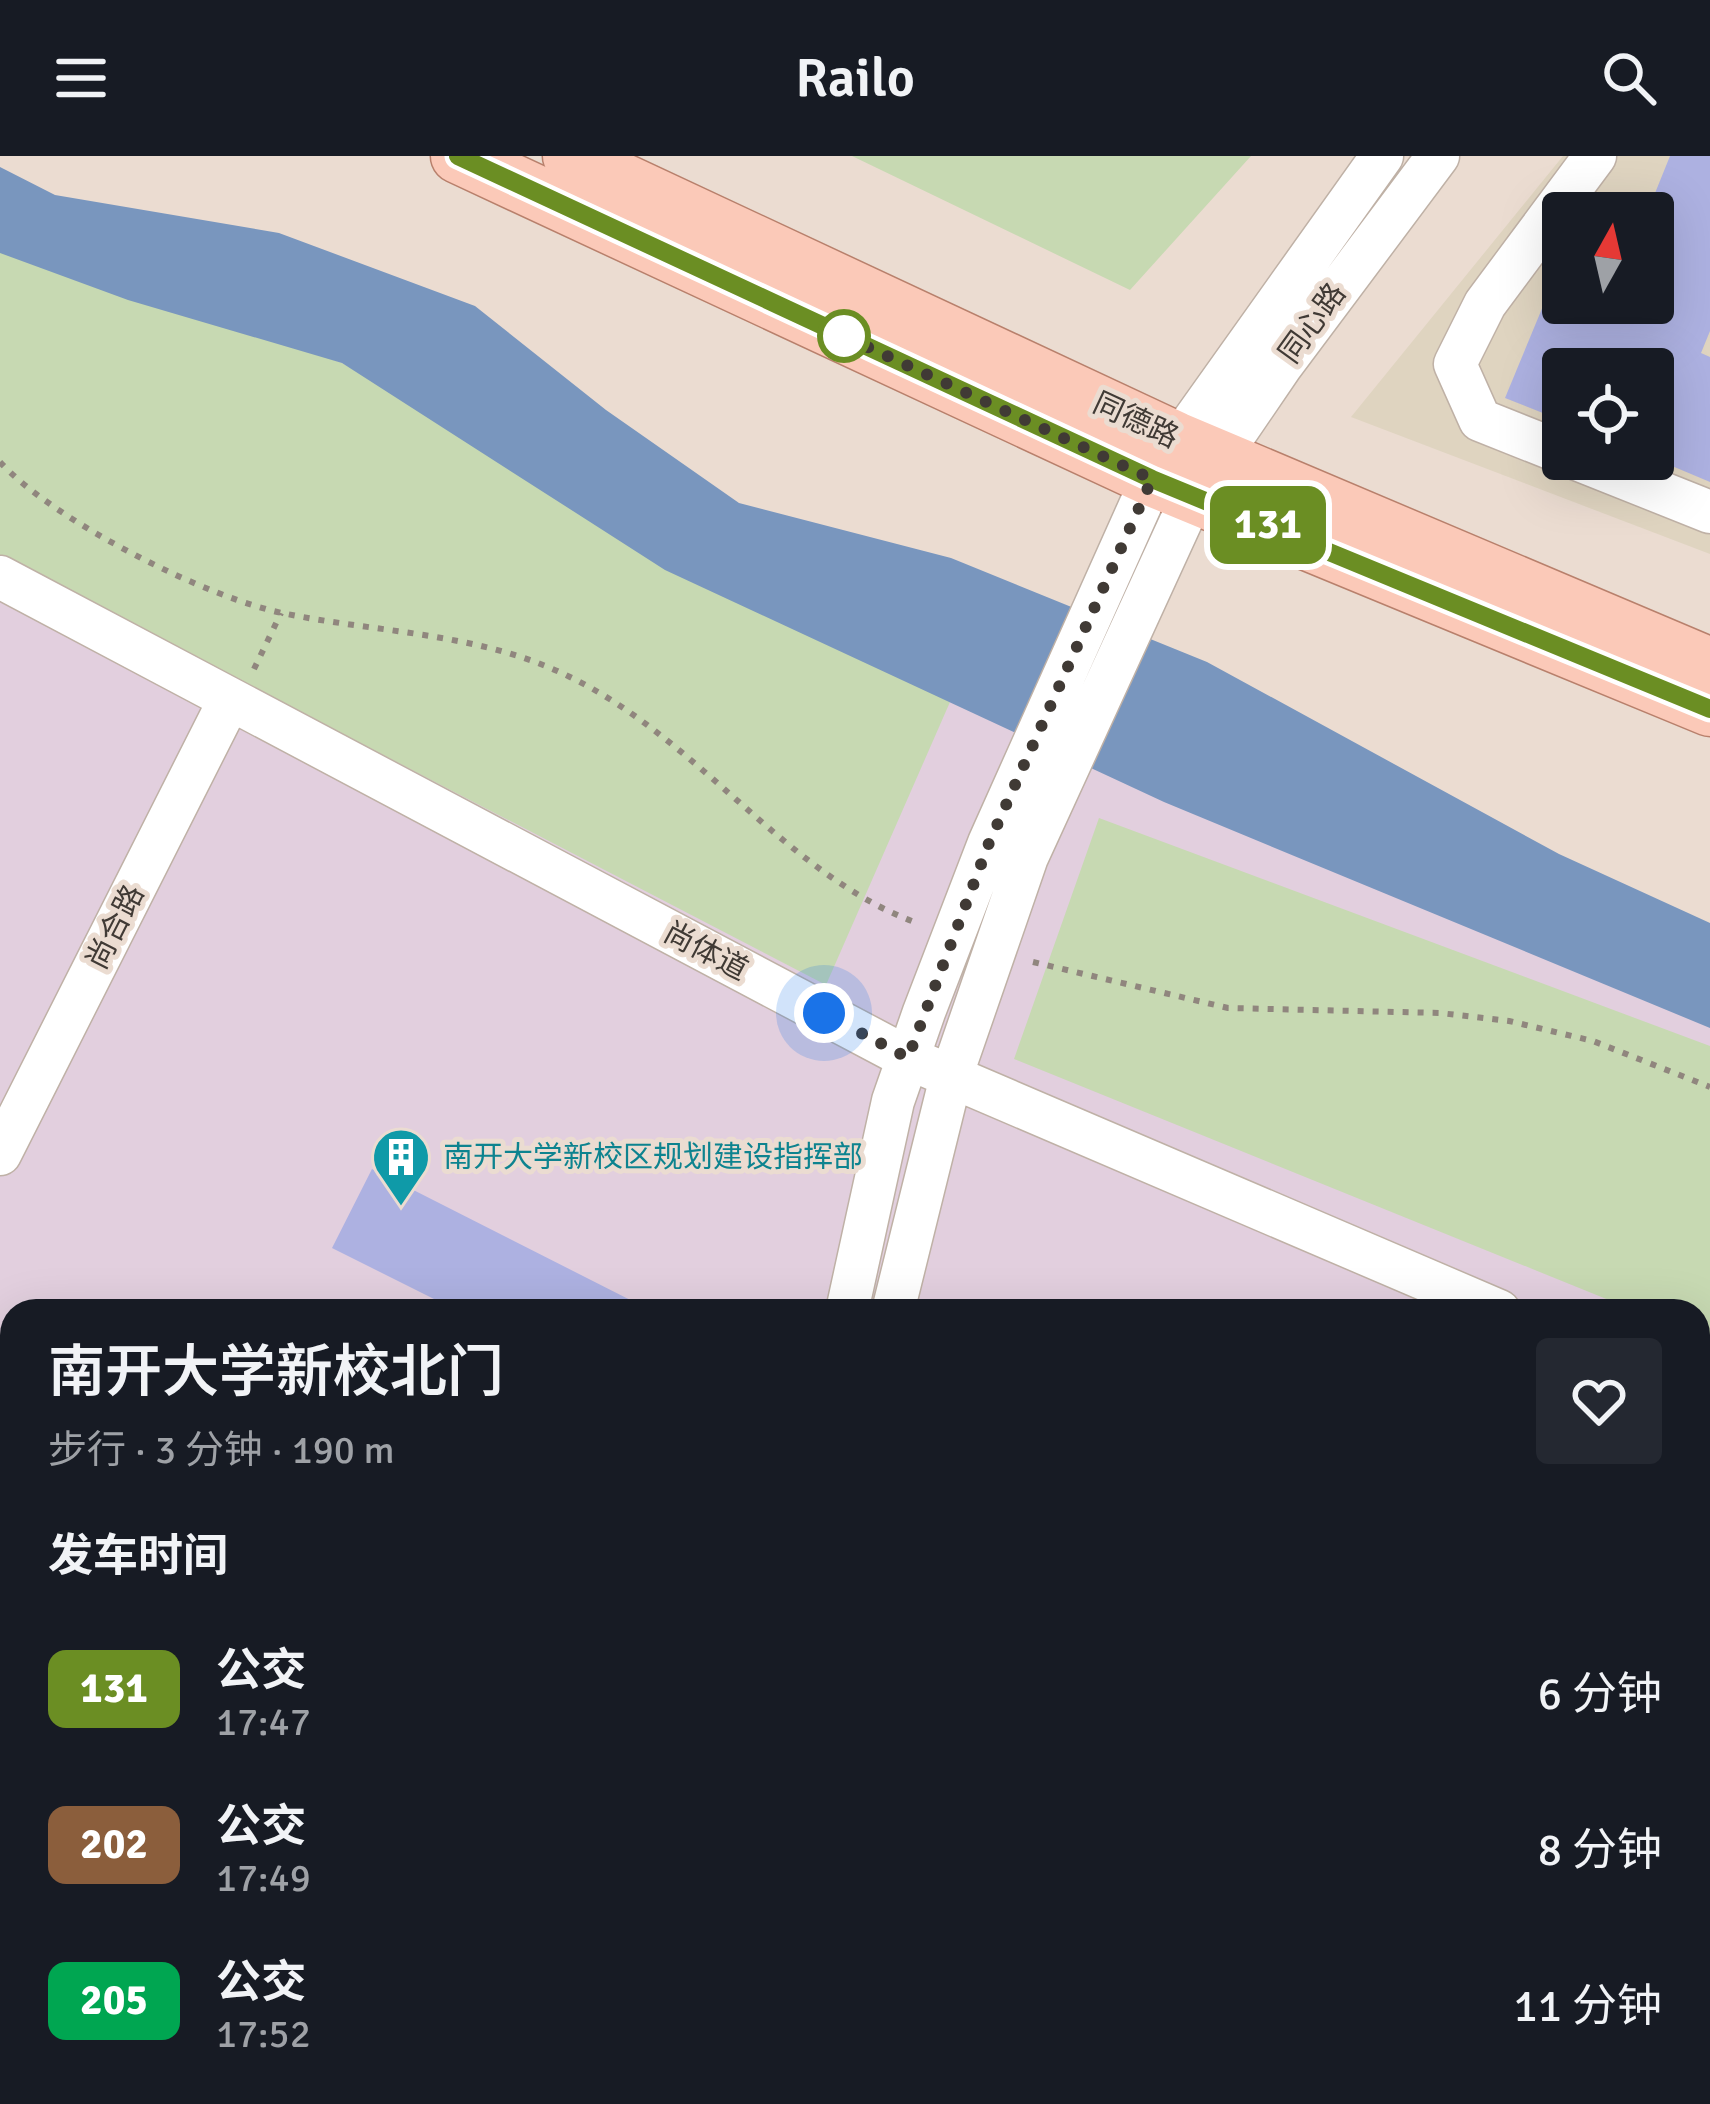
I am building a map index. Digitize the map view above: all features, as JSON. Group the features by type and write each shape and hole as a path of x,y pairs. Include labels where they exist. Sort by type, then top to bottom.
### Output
{"main road":[{"name":"同德路","path":"458,156 1185,467 1710,709"},
{"name":"同德路","path":"570,156 1185,467 1710,665"}],"street":[{"name":"同心路","path":"1185,467 1382,156"},
{"name":"同心路","path":"1185,467 1438,156"},
{"path":"1542,445 1480,420 1455,364 1486,304 1595,156"},
{"path":"1043,773 1099,599 1185,467"},
{"path":"850,1299 893,1101 954,937 1008,850 1043,773 1138,614 1185,467"},
{"path":"1630,480 1710,512"},
{"name":"尚体道","path":"0,577 908,1058 1461,1299"},
{"name":"尚合路","path":"0,1154 234,701"},
{"path":"896,1299 951,1077 994,952 1008,850"}],"path":[{"path":"0,462 121,551 281,614 494,648 569,676 634,713 704,765 786,842 847,888 890,914 954,937"},
{"path":"234,701 281,614"},
{"path":"994,952 1228,1008 1440,1012 1509,1021 1593,1041 1710,1087"}],"shaded area":[{"path":"1563,156 1710,156 1710,554 1351,417"},
{"path":"0,178 740,523 1710,928 1710,1299 0,1299"}],"green space":[{"path":"852,156 1251,156 1130,290"},
{"path":"0,242 342,363 950,702 826,985 0,556"},
{"path":"1099,818 1710,1046 1710,1299 1606,1299 1014,1059"}],"water":[{"path":"0,167 55,195 279,233 475,306 606,410 739,503 951,558 1207,662 1559,854 1710,923 1710,1028 1164,802 665,570 342,363 128,300 0,253"}],"building":[{"path":"1670,156 1710,156 1710,331 1701,353 1710,357 1710,482 1674,467 1674,348 1542,348 1542,413 1505,398 1542,309 1542,324 1674,324 1674,192 1655,192"},
{"name":"南开大学新校区规划建设指挥部","path":"372,1169 628,1299 434,1299 332,1248"}],"bus line":[{"name":"131","path":"458,156 1152,479 1710,709"}],"place":[{"name":"南开大学新校区规划建设指挥部","path":"401,1208"}],"route":[{"path":"824,1013 908,1058 989,843 1152,479 844,336"}]}
